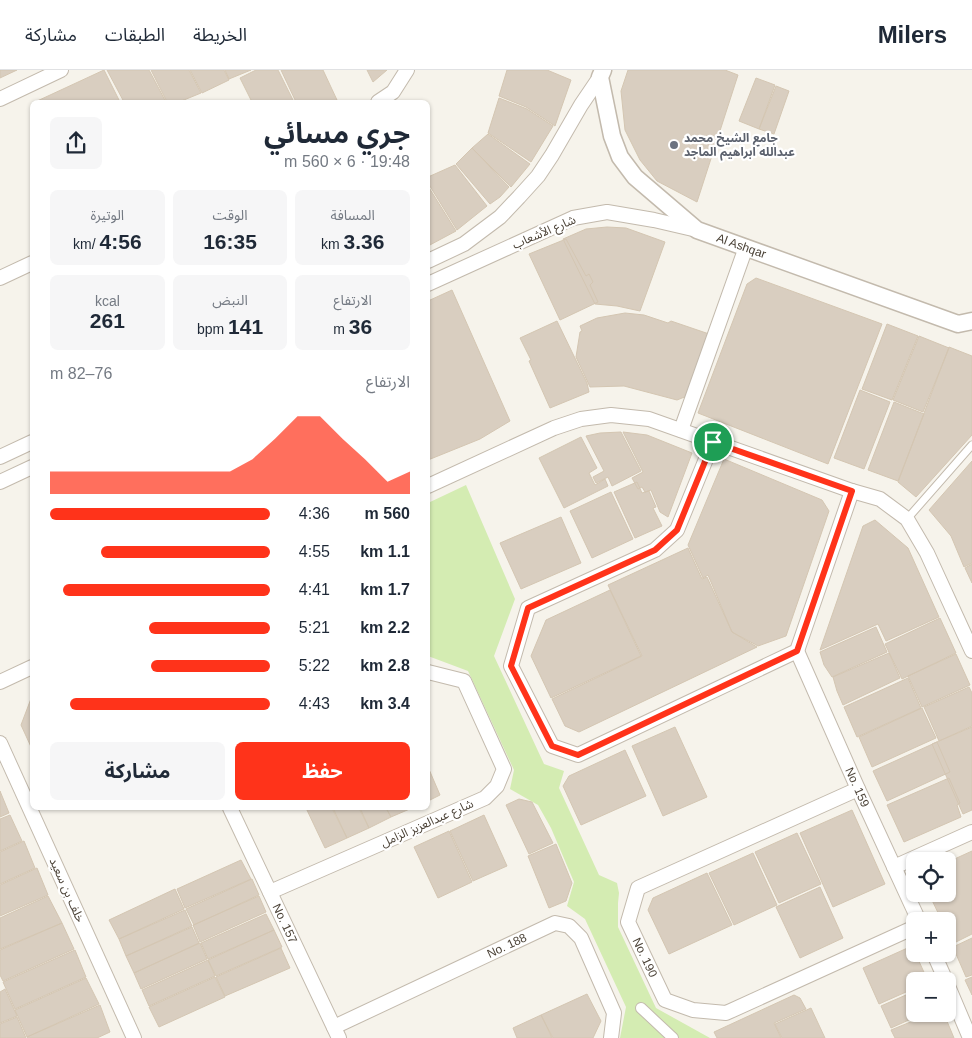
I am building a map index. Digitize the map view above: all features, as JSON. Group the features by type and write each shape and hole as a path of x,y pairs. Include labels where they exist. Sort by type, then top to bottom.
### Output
{"street":[{"path":"0,99 40,75 62,70"},
{"path":"381,100 393,92 407,70"},
{"path":"430,260 464,244 500,217 519,197 538,176 602,73"},
{"name":"Al Ashqar","path":"602,73 612,136 620,157 634,177 697,230 967,326"},
{"name":"شارع الأشعاب","path":"430,283 573,218 607,212 697,230"},
{"path":"681,430 746,247"},
{"path":"0,278 30,264"},
{"path":"430,485 554,428 581,419 611,414 649,418 852,491 880,499 907,519 927,553 972,651"},
{"path":"713,442 677,530 655,550 528,608 511,666 552,746 578,755 797,651 852,491"},
{"path":"0,457 30,443"},
{"path":"0,482 30,468"},
{"name":"No. 159","path":"797,651 915,912"},
{"path":"0,682 30,668"},
{"name":"شارع عبدالعزيز الزامل","path":"270,892 484,798 496,786 504,769 464,681 430,672"},
{"name":"خلف بن سعيد","path":"0,743 30,809"},
{"name":"No. 190","path":"858,789 638,888 628,922 665,1000 693,1010 726,1013 906,931"},
{"name":"خلف بن سعيد","path":"30,810 134,1038"},
{"name":"No. 157","path":"231,810 337,1033"},
{"path":"894,867 972,832"},
{"name":"No. 188","path":"337,1033 555,923 569,926 581,938 614,1013 611,1038"},
{"path":"956,1005 970,1038"},
{"path":"641,1008 673,1038"}],"lane":[{"path":"907,519 972,445"}],"green space":[{"path":"466,485 515,599 494,656 544,764 564,771 559,788 599,875 617,883 619,893 618,927 656,1008 710,1038 620,1038 626,1007 585,919 567,906 574,882 551,828 538,805 510,789 514,770 468,671 430,657 430,502"}],"building":[{"path":"0,70 17,70 0,78"},
{"path":"104,70 119,100 39,100"},
{"path":"107,70 149,70 165,100 123,100"},
{"path":"151,70 189,70 201,93 184,100 166,100"},
{"path":"190,70 224,70 229,80 202,93"},
{"path":"225,70 251,70 229,79"},
{"path":"256,70 278,70 293,100 251,100 240,78"},
{"path":"281,70 323,70 337,100 295,100"},
{"path":"367,70 387,70 373,82"},
{"path":"507,70 547,70 571,80 555,126 526,107 499,96"},
{"name":"جامع الشيخ محمد عبدالله ابراهيم الماجد","path":"628,70 725,70 738,75 697,202 657,181 640,160 625,130 621,91"},
{"path":"756,78 775,85 759,129 739,121"},
{"path":"776,86 789,91 774,134 759,129"},
{"path":"499,98 527,109 553,126 531,162 488,133"},
{"path":"488,134 530,164 511,187 472,148"},
{"path":"472,148 509,187 490,204 456,164"},
{"path":"455,165 487,206 457,230 430,186 430,176"},
{"path":"430,189 456,231 430,245"},
{"path":"626,228 665,242 640,311 595,304 563,239 586,229"},
{"path":"566,239 586,276 589,274 593,282 590,285 598,302 560,320 529,254"},
{"path":"756,278 882,324 828,464 698,413 747,284"},
{"path":"452,290 510,421 480,439 430,459 430,300"},
{"path":"625,313 644,315 668,323 671,321 715,336 693,388 688,389 687,396 677,400 624,386 590,387 576,357 580,332 582,331 580,326 597,318"},
{"path":"557,321 587,383 589,392 550,408 520,338"},
{"path":"887,324 918,336 892,400 862,389"},
{"path":"919,336 949,348 923,412 893,400"},
{"path":"949,347 972,356 972,435 916,497 898,482"},
{"path":"860,390 890,402 864,469 834,458"},
{"path":"894,402 924,414 898,481 868,470"},
{"path":"621,432 641,471 612,486 608,477 596,483 593,477 604,471 586,436"},
{"path":"623,432 647,435 692,453 668,517 660,512 651,490 645,492 642,487 638,489 632,478 643,472"},
{"path":"581,437 597,468 589,473 595,485 605,479 608,486 564,508 539,458"},
{"path":"724,459 822,500 829,511 786,636 758,646 732,632 708,575 703,578 688,545"},
{"path":"972,461 972,563 964,567 951,536 929,510"},
{"path":"637,482 642,493 649,491 656,507 653,508 662,526 635,538 614,492"},
{"path":"611,492 633,539 592,558 570,511"},
{"path":"561,517 581,563 521,589 500,543"},
{"path":"875,520 908,548 939,617 886,641 878,624 820,650 863,526"},
{"path":"688,548 702,579 707,577 732,632 757,647 579,732 565,726 552,699 642,656 608,585"},
{"path":"972,564 972,583 965,568"},
{"path":"610,590 641,656 551,698 531,656 546,620"},
{"path":"940,618 956,653 902,679 885,644"},
{"path":"876,627 887,652 832,677 824,665 820,652"},
{"path":"889,653 900,678 843,705 833,677"},
{"path":"956,654 970,685 922,707 908,676"},
{"path":"908,678 921,708 857,737 844,707"},
{"path":"969,687 972,693 972,726 939,741 924,707"},
{"path":"30,701 30,745 21,725"},
{"path":"922,708 936,738 872,767 859,737"},
{"path":"675,727 707,797 663,816 632,746"},
{"path":"972,727 972,810 963,814 932,744"},
{"path":"937,742 950,772 887,801 873,771"},
{"path":"625,750 646,796 581,825 563,786 569,776"},
{"path":"430,772 440,795 430,800"},
{"path":"949,778 960,803 957,805 961,817 904,842 887,805"},
{"path":"0,791 9,813 0,817"},
{"path":"519,799 532,802 553,843 529,854 506,805"},
{"path":"307,810 333,810 347,838 325,848"},
{"path":"334,810 360,810 369,828 347,838"},
{"path":"361,810 387,810 391,817 369,828"},
{"path":"387,810 407,810 391,817"},
{"path":"852,810 885,884 833,907 800,833"},
{"path":"10,815 22,841 0,851 0,819"},
{"path":"484,815 507,866 473,881 450,831"},
{"path":"449,831 472,882 438,898 414,847"},
{"path":"797,833 821,884 779,903 755,852"},
{"path":"24,841 35,868 0,884 0,852"},
{"path":"556,844 572,883 566,901 549,908 528,856"},
{"path":"972,851 972,934 956,942 956,912 938,912 933,902 956,902 956,858"},
{"path":"753,853 777,905 734,925 709,873"},
{"path":"241,860 251,879 185,908 177,889"},
{"path":"37,868 48,895 0,916 0,885"},
{"path":"707,873 732,925 669,954 648,910 653,898"},
{"path":"252,879 259,895 194,925 186,909"},
{"path":"820,887 843,938 800,958 776,907"},
{"path":"175,889 184,909 119,939 109,920"},
{"path":"48,896 62,923 0,949 0,918"},
{"path":"259,896 266,912 200,942 193,925"},
{"path":"185,910 192,926 126,956 119,939"},
{"path":"266,914 274,930 208,959 201,943"},
{"path":"62,923 74,949 3,981 0,975 0,950"},
{"path":"192,927 199,943 134,973 126,956"},
{"path":"274,930 282,947 216,976 208,960"},
{"path":"972,938 972,975 966,977 956,954 956,946"},
{"path":"200,943 207,959 141,989 134,973"},
{"path":"281,948 290,968 225,996 216,977"},
{"path":"906,949 906,962 919,962 924,972 906,972 906,992 879,1004 863,968"},
{"path":"75,950 86,977 15,1009 3,982"},
{"path":"208,960 215,976 149,1006 142,990"},
{"path":"215,977 225,997 159,1027 149,1007"},
{"path":"972,977 972,995 965,980"},
{"path":"86,978 99,1004 27,1037 15,1010"},
{"path":"5,989 17,1016 0,1023 0,992"},
{"path":"587,994 601,1021 593,1038 553,1038 541,1015"},
{"path":"794,995 800,998 806,1009 774,1023 781,1038 717,1038 714,1032"},
{"path":"906,995 906,1021 891,1028 881,1006"},
{"path":"100,1005 110,1032 97,1038 27,1037"},
{"path":"811,1008 825,1038 782,1038 775,1024"},
{"path":"541,1015 552,1038 517,1038 513,1028"},
{"path":"17,1017 26,1038 0,1038 0,1024"},
{"path":"910,1022 947,1022 954,1038 895,1038 891,1030"}],"place":[{"name":"جامع الشيخ محمد عبدالله ابراهيم الماجد","path":"674,145"}],"route":[{"path":"713,442 852,491 797,651 578,755 552,746 511,666 528,608 655,550 677,530 713,442"}]}
